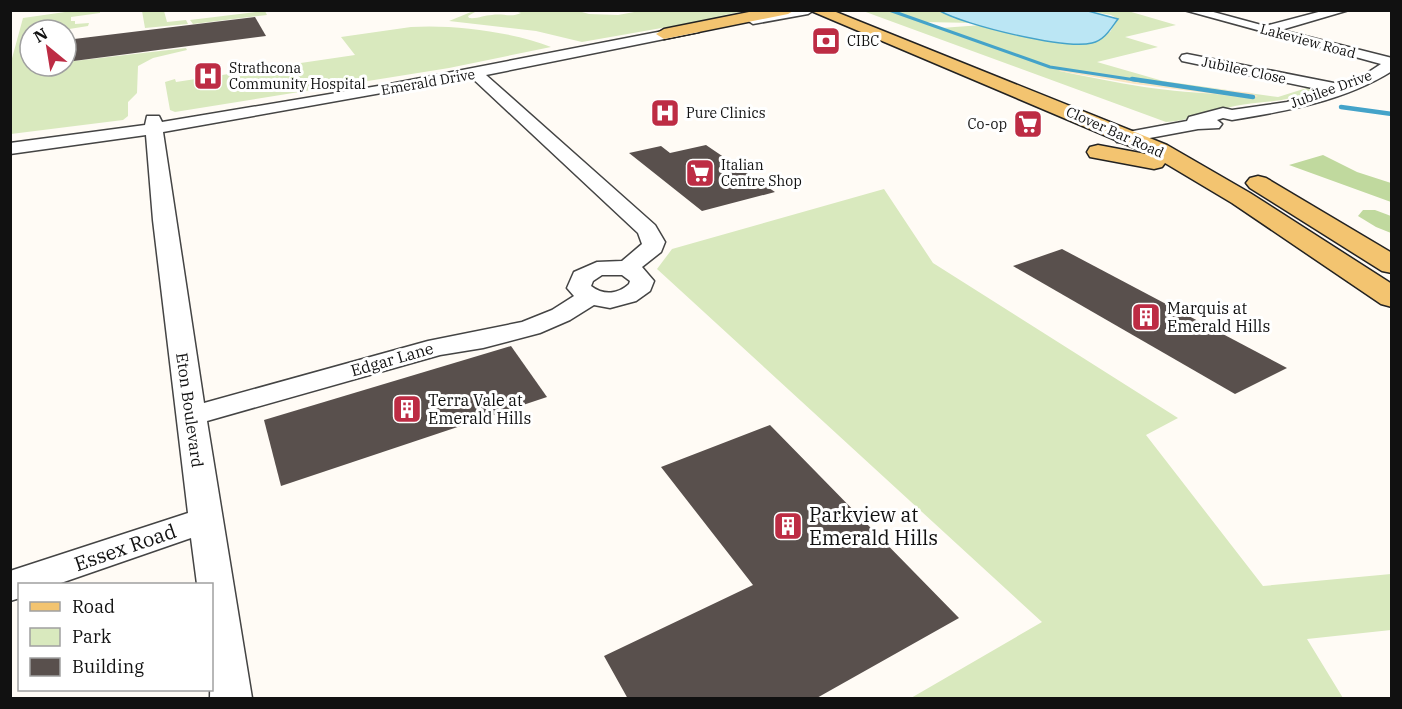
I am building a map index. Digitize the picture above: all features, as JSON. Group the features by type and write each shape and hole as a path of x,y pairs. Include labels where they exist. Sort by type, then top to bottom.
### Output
{"main road":[{"path":"664,34 788,10"},
{"name":"Clover Bar Road","path":"816,10 1073,113 1127,138 1199,174 1302,237 1392,298"},
{"path":"827,10 918,43 967,57"},
{"name":"Clover Bar Road","path":"843,10 1160,132 1263,186 1392,266"},
{"path":"763,13 811,19 869,32"},
{"path":"922,54 998,78 1124,125 1160,132"},
{"path":"1073,113 1085,132 1090,147 1199,174"},
{"path":"1127,138 1169,148 1370,252"}],"street":[{"name":"Emerald Drive","path":"10,148 392,82 657,29 763,13 808,10"},
{"name":"Lakeview Road","path":"1190,10 1392,63"},
{"path":"1316,10 1336,12"},
{"path":"1266,30 1336,12"},
{"name":"Emerald Drive","path":"10,139 153,124 476,74 763,13"},
{"name":"Jubilee Close","path":"1187,58 1336,88"},
{"name":"Jubilee Drive","path":"1160,132 1198,124 1207,126 1234,118 1232,115 1290,106 1336,88 1366,80 1392,63"},
{"name":"Edgar Lane","path":"191,416 437,346 483,340 531,328 561,315 590,297 620,299 637,291 642,281 639,276 626,269 652,247 654,242 647,230 476,74"},
{"name":"Eton Boulevard","path":"153,124 231,699"},
{"path":"1127,138 1160,132"},
{"name":"Essex Road","path":"10,585 205,520"}],"green space":[{"path":"511,10 575,10 589,14 618,15 645,10 747,11 718,16 758,11 582,42 536,31 449,21 471,12 475,12 468,16 469,18 521,13"},
{"path":"72,11 100,11 100,13 71,18 23,18"},
{"path":"142,11 164,11 167,22 186,20 188,24 145,28"},
{"path":"265,11 267,15 193,24 190,20"},
{"path":"863,11 940,11 953,18 975,23 924,22 941,28 982,25 1063,44 1110,32 1118,19 1111,15 1088,11 1128,11 1176,25 1125,37 1158,47 1097,62 1163,81 1242,92 1145,81 1062,68 1060,71 1131,85 1203,93 1250,93 1278,97 1310,87 1312,89 1295,97 1235,106 1192,118 1166,122"},
{"path":"89,23 88,26 78,28 78,24"},
{"path":"411,27 482,30 519,37 551,47 449,68 175,112 170,110 165,82 355,55 341,37"},
{"path":"18,36 18,78 78,78 78,61 186,48 187,50 153,58 138,66 137,93 128,102 128,116 123,120 11,134 11,62"},
{"path":"1323,155 1357,172 1391,183 1391,202 1289,165"},
{"path":"884,189 933,263 1178,418 1146,435 1263,586 1391,574 1391,630 1307,639 1343,698 911,698 1042,622 657,269 672,249"},
{"path":"1363,210 1375,210 1391,216 1391,233 1358,216"}],"sand":[{"path":"1062,68 1145,81 1251,93 1258,96 1238,97 1135,84 1059,71"}],"water":[{"path":"940,11 1088,11 1118,19 1101,39 1092,43 1079,44 1015,35 970,23"}],"building":[{"name":"Strathcona Community Hospital","path":"255,17 266,36 78,60 78,39"},
{"name":"Italian Centre Shop","path":"706,145 775,192 702,211 629,153 661,146 670,153"},
{"name":"Marquis at Emerald Hills","path":"1062,249 1287,368 1235,394 1013,266"},
{"name":"Terra Vale at Emerald Hills","path":"511,346 547,397 281,486 264,420"},
{"name":"Parkview at Emerald Hills","path":"770,425 959,618 815,699 628,699 604,656 753,585 661,467"}],"waterway":[{"path":"889,10 1050,67 1142,81"},
{"path":"1132,79 1253,97"},
{"path":"1341,107 1392,114"}],"place":[{"name":"CIBC","path":"826,41"},
{"name":"Strathcona Community Hospital","path":"208,76"},
{"name":"Pure Clinics","path":"665,113"},
{"name":"Co-op","path":"1028,124"},
{"name":"Italian Centre Shop","path":"700,173"},
{"name":"Marquis at Emerald Hills","path":"1146,317"},
{"name":"Terra Vale at Emerald Hills","path":"407,409"},
{"name":"Parkview at Emerald Hills","path":"788,526"}]}
